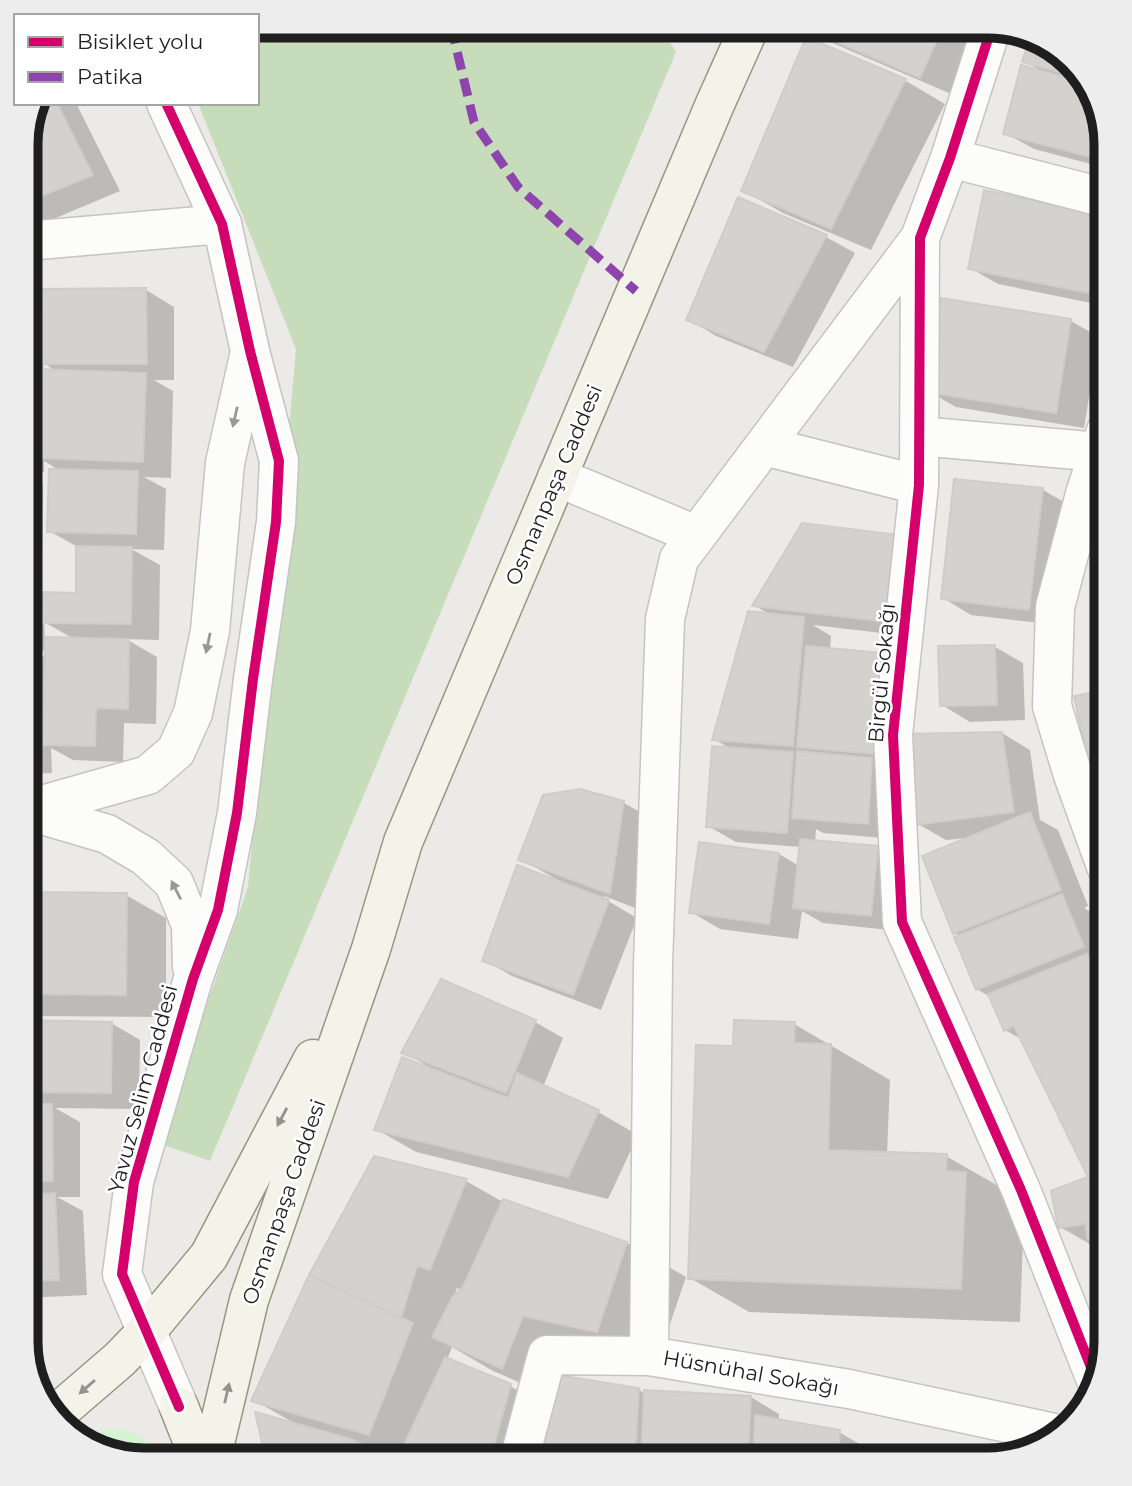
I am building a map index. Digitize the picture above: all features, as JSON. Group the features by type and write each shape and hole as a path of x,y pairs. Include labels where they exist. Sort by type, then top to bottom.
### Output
{"main road":[{"name":"Osmanpaşa Caddesi","path":"214,1448 249,1300 371,948 403,842 744,39"},
{"name":"Osmanpaşa Caddesi","path":"62,1409 120,1359 146,1332 209,1255 371,948"},
{"path":"178,1407 195,1448"}],"street":[{"name":"Birgül Sokağı","path":"649,1356 653,964 666,619 679,559 920,238 950,158 988,39"},
{"path":"167,105 222,224 250,351 279,461 276,522 237,813 218,910 192,979"},
{"path":"950,158 1094,195"},
{"path":"39,240 222,224"},
{"name":"Birgül Sokağı","path":"920,238 919,485 893,735 902,922 1021,1190 1090,1366"},
{"path":"38,806 148,775 176,751 193,713 210,631 225,463 250,351"},
{"path":"919,436 1094,442"},
{"path":"764,446 919,485"},
{"path":"1094,470 1055,607 1052,706 1073,775 1094,824"},
{"path":"557,477 696,535"},
{"path":"38,813 107,834 146,857 174,883 191,925 192,979"},
{"name":"Yavuz Selim Caddesi","path":"178,1407 122,1274 134,1182 192,979"},
{"name":"Hüsnühal Sokağı","path":"522,1448 547,1355 649,1356 849,1389 1045,1431"}],"green space":[{"path":"259,38 668,39 676,52 210,1161 158,1143 248,887 296,349 199,105 259,105"},
{"path":"109,1429 132,1433 144,1439 150,1448 117,1444 94,1435"}],"building":[{"path":"805,39 906,79 831,229 741,191"},
{"path":"830,39 937,39 920,78"},
{"path":"1027,46 1052,60 1067,74 1022,62"},
{"path":"1021,65 1071,79 1076,85 1090,117 1094,158 1003,134"},
{"path":"46,105 58,105 93,175 39,197 39,137"},
{"path":"984,190 1094,214 1094,269 1089,293 968,269"},
{"path":"738,197 827,235 764,352 686,320"},
{"path":"146,288 147,364 41,364 42,289"},
{"path":"941,298 1071,319 1056,413 926,392"},
{"path":"39,369 146,373 143,462 39,458"},
{"path":"49,469 138,471 136,534 47,532"},
{"path":"954,479 1043,488 1029,610 941,599"},
{"path":"802,523 899,535 888,622 752,606"},
{"path":"76,546 132,547 131,624 42,623 43,592 76,593"},
{"path":"748,611 804,617 793,746 712,740"},
{"path":"45,637 129,639 128,709 96,708 95,746 43,745"},
{"path":"995,645 997,705 940,706 938,646"},
{"path":"806,646 882,653 874,754 797,747"},
{"path":"1094,692 1094,789 1074,696"},
{"path":"1002,732 1014,812 916,825 904,734"},
{"path":"712,746 793,752 787,833 706,827"},
{"path":"797,751 872,758 868,824 792,818"},
{"path":"580,789 624,801 610,894 518,860 543,795"},
{"path":"1030,812 1061,890 953,934 922,856"},
{"path":"800,839 878,846 871,916 793,908"},
{"path":"699,842 779,853 769,924 689,913"},
{"path":"517,865 609,900 573,995 482,961"},
{"path":"38,892 127,893 126,995 38,994"},
{"path":"1062,894 1084,947 976,990 954,937"},
{"path":"1087,954 1094,967 1094,1175 1088,1177 1014,1026 1004,1031 988,994"},
{"path":"441,979 536,1020 506,1093 401,1053"},
{"path":"38,1020 112,1022 111,1093 38,1092"},
{"path":"734,1020 795,1022 794,1043 831,1044 828,1150 947,1154 946,1171 966,1172 961,1289 688,1279 696,1045 733,1046"},
{"path":"402,1057 508,1098 517,1073 599,1110 568,1177 374,1130"},
{"path":"38,1104 52,1104 53,1181 38,1181"},
{"path":"374,1156 467,1179 430,1270 417,1266 401,1318 309,1275"},
{"path":"1094,1175 1094,1238 1088,1240 1085,1224 1058,1228 1051,1191"},
{"path":"55,1193 59,1280 38,1281 38,1194"},
{"path":"503,1199 627,1242 597,1332 523,1316 502,1369 432,1337 453,1296 463,1287"},
{"path":"309,1275 413,1323 369,1435 251,1401"},
{"path":"445,1357 511,1384 493,1448 403,1448"},
{"path":"551,1374 639,1388 636,1448 537,1448"},
{"path":"644,1390 751,1396 749,1448 642,1448"},
{"path":"255,1412 351,1439 368,1448 263,1448"},
{"path":"755,1415 840,1430 839,1448 754,1448"}],"marked path":[{"path":"454,38 474,122 518,187 636,291"}],"cycle path":[{"path":"988,39 950,158 920,238 919,485 893,735 902,922 1021,1190 1090,1366"},
{"path":"167,105 222,224 250,351 279,461 276,522 237,813 218,910 193,979 134,1182 122,1274 179,1407"}]}
